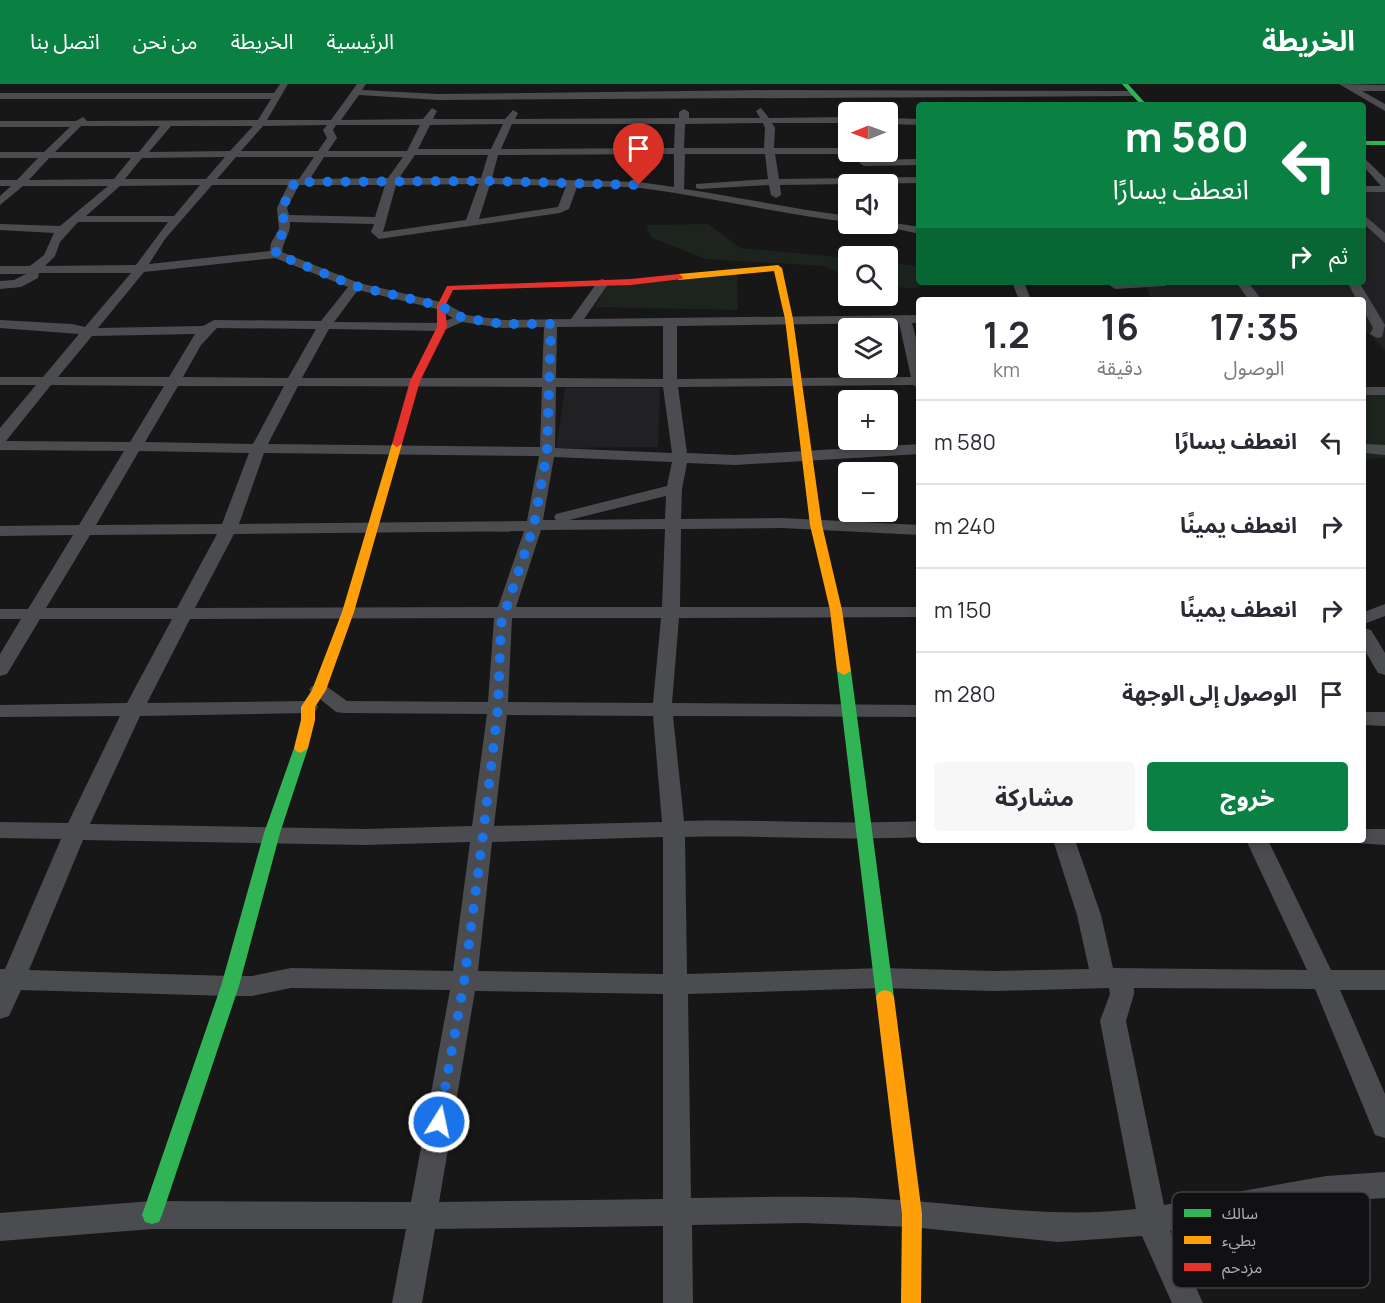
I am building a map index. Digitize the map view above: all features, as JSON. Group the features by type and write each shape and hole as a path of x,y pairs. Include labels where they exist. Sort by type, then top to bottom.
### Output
{"street":[{"path":"0,124 50,84"},
{"path":"0,202 20,184 45,154 127,84"},
{"path":"185,105 207,84"},
{"path":"0,438 140,269 176,219 261,122 284,84"},
{"path":"444,84 428,122 391,182 377,235 384,236 560,210 573,183 590,168 679,152 838,151"},
{"path":"470,224 487,181 494,152 509,122 523,84"},
{"path":"590,168 600,84"},
{"path":"679,188 679,125 683,121 681,84"},
{"path":"838,84 845,102"},
{"path":"998,84 1009,102"},
{"path":"1343,84 1385,108"},
{"path":"1353,89 1384,86"},
{"path":"276,254 277,243 285,229 282,208 299,182 323,153 332,138 328,130 360,88 438,97 682,95 754,89 842,95 920,91 1004,94 1128,88 1141,102"},
{"path":"754,89 758,106 768,121 776,210"},
{"path":"0,96 276,96"},
{"path":"3,290 18,284 35,272 49,256 54,241 63,230 117,183 137,156 142,154 179,114"},
{"path":"0,124 509,122 595,130 683,121 838,120"},
{"path":"898,121 916,122"},
{"path":"1366,143 1385,143"},
{"path":"898,152 916,151"},
{"path":"0,155 494,152 590,168 639,185 679,188 776,210 838,218"},
{"path":"898,160 916,162"},
{"path":"1366,163 1385,184"},
{"path":"898,181 916,180"},
{"path":"0,183 487,181 573,183"},
{"path":"679,188 775,182 838,182"},
{"path":"1366,189 1385,189"},
{"path":"284,218 380,221"},
{"path":"78,219 176,219"},
{"path":"1366,220 1385,240"},
{"path":"0,227 63,230"},
{"path":"898,227 916,230"},
{"path":"0,270 35,272 140,269 276,254 355,286 441,306 463,318 503,324 916,319"},
{"path":"152,1215 230,986 272,833 295,770 308,720 308,707 320,690 348,612 415,381 442,327 441,306 450,288 603,284 778,268 789,319 816,525 836,610 849,710 912,1214 911,1303"},
{"path":"574,324 603,284"},
{"path":"1114,285 1126,297"},
{"path":"1244,285 1254,297"},
{"path":"0,1009 7,979 133,710 186,613 229,527 258,449 324,326 355,286"},
{"path":"1366,304 1380,328 1381,340"},
{"path":"0,670 135,447 191,349 206,330 214,324 442,327 463,318"},
{"path":"905,319 916,368"},
{"path":"670,323 670,383 680,458 674,489 675,525 671,610 662,709 674,830 678,1303"},
{"path":"0,324 72,328 87,332 206,330"},
{"path":"406,1303 464,982 498,708 501,624 508,611 534,525 547,452 551,324"},
{"path":"1366,330 1381,340"},
{"path":"0,381 173,383 293,380 916,382"},
{"path":"1366,391 1385,391"},
{"path":"0,445 393,452 547,452 735,460 916,449"},
{"path":"1366,449 1385,450"},
{"path":"534,525 674,489"},
{"path":"0,531 534,525 816,525 916,530"},
{"path":"1366,618 1385,609"},
{"path":"0,614 671,610 916,612"},
{"path":"1366,637 1385,669"},
{"path":"320,690 343,707 916,711"},
{"path":"0,711 308,707"},
{"path":"1366,719 1385,720"},
{"path":"0,830 272,833 364,837 793,827 864,832 916,829"},
{"path":"1366,837 1385,837"},
{"path":"1065,843 1111,978 1122,994 1113,1021 1153,1221 1158,1240 1172,1269"},
{"path":"1258,843 1323,978 1385,1126"},
{"path":"7,979 230,986 252,986 291,978 464,982 554,980 675,984 882,978 994,981 1111,978 1385,980"},
{"path":"1310,1192 1385,1185"},
{"path":"0,1227 152,1215 423,1216 803,1210 912,1214 1058,1228 1172,1217"},
{"path":"1181,1288 1188,1303"}],"shaded area":[{"path":"1366,189 1385,189 1385,350 1366,331 1366,297 1150,297 1147,285 1366,285"},
{"path":"708,224 741,248 838,257 838,273 825,266 706,259 652,238 646,225"},
{"path":"898,264 916,266 916,285 928,285 916,288 898,287"},
{"path":"737,268 738,310 595,307 608,285"},
{"path":"565,388 660,388 658,447 556,448"},
{"path":"1366,391 1385,391 1385,458 1366,459"}],"traffic: fast":[{"path":"1125,84 1141,102"},
{"path":"1366,143 1385,143"},
{"path":"844,671 885,997"},
{"path":"152,1215 230,986 272,833 301,748"}],"traffic: slow":[{"path":"679,277 778,268 789,319 816,525 836,610 844,671"},
{"path":"301,748 308,720 308,707 319,690 348,612 397,444"},
{"path":"885,997 912,1214 911,1303"}],"traffic: jam":[{"path":"397,444 415,381 442,327 441,306 450,288 631,282 679,277"}],"route":[{"path":"439,1122 464,982 483,835 498,708 501,624 508,611 534,525 547,452 551,324 503,324 463,318 441,306 355,286 276,254 277,243 285,229 282,208 295,182 487,181 639,185"}]}
